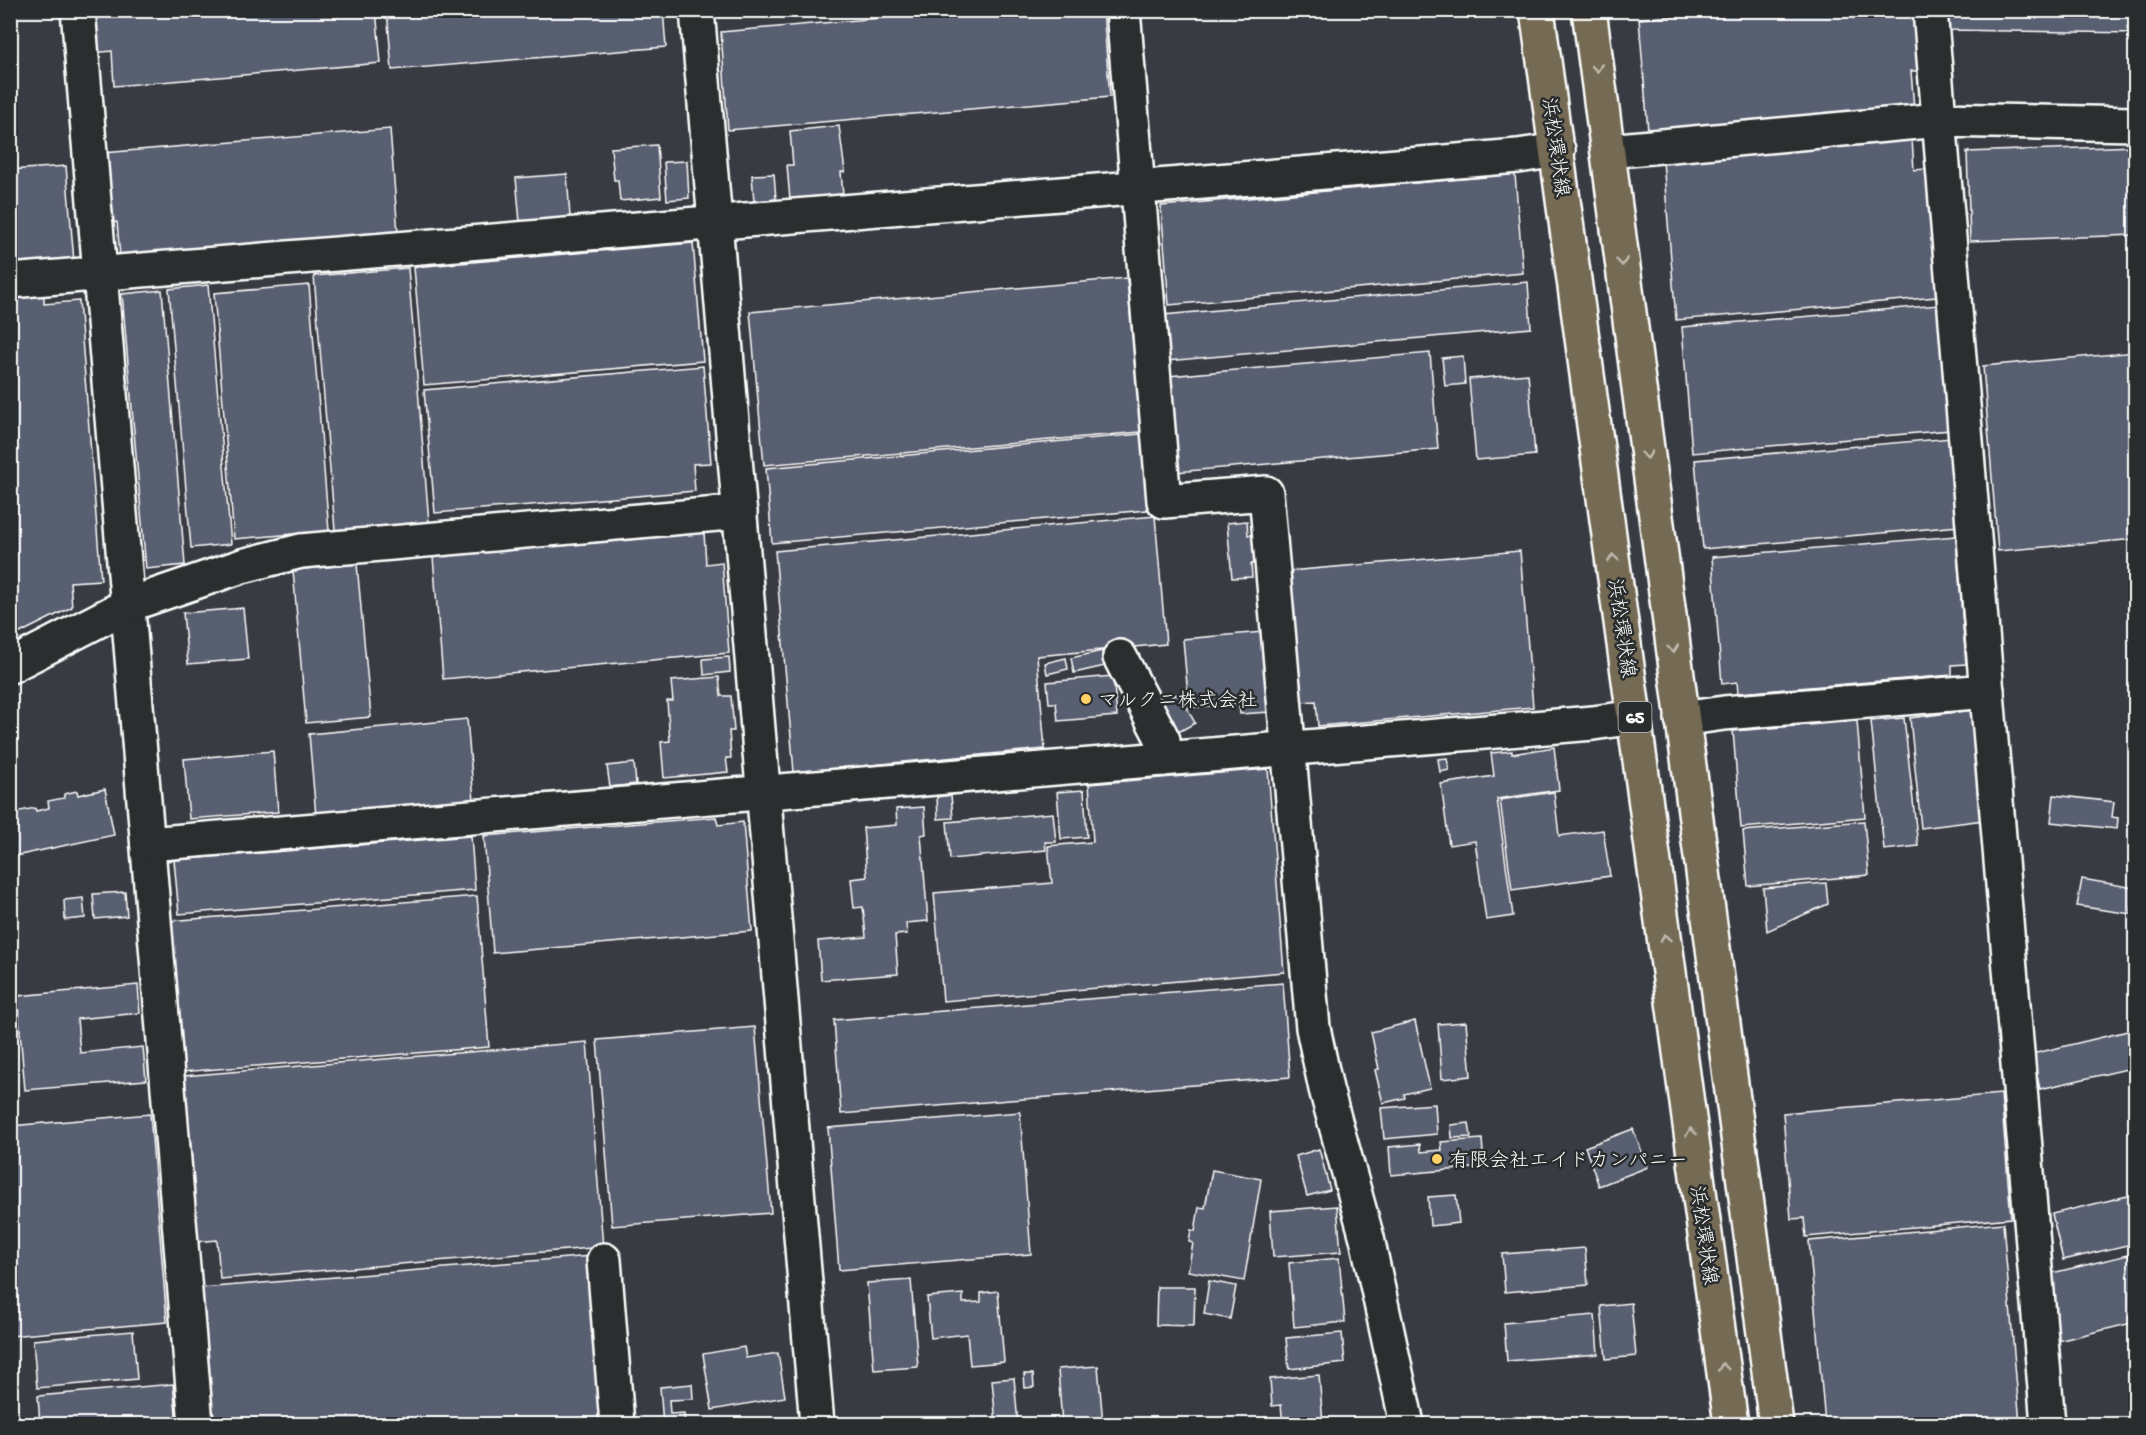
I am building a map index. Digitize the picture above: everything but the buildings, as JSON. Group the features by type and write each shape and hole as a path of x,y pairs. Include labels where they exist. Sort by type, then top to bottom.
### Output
{"main road":[{"name":"浜松環状線","path":"1537,10 1731,1425"},
{"name":"65","path":"1589,10 1776,1425"}],"street":[{"path":"78,10 196,1425"},
{"path":"697,10 817,1425"},
{"path":"1123,10 1164,501 1266,493 1313,1028 1326,1089 1367,1238 1407,1425"},
{"path":"1930,10 2048,1425"},
{"path":"1608,151 1940,120 2136,124"},
{"path":"10,281 1138,189 1518,156 1558,150"},
{"path":"10,666 128,606 242,566 301,551 740,512"},
{"path":"1120,657 1163,740 1164,759"},
{"path":"1682,719 1724,713 1987,691"},
{"path":"148,844 1289,749 1593,723 1635,717"},
{"path":"604,1260 617,1425"}],"place":[{"name":"マルクニ株式会社","path":"1086,699"},
{"name":"有限会社エイドカンパニー","path":"1437,1159"}]}
